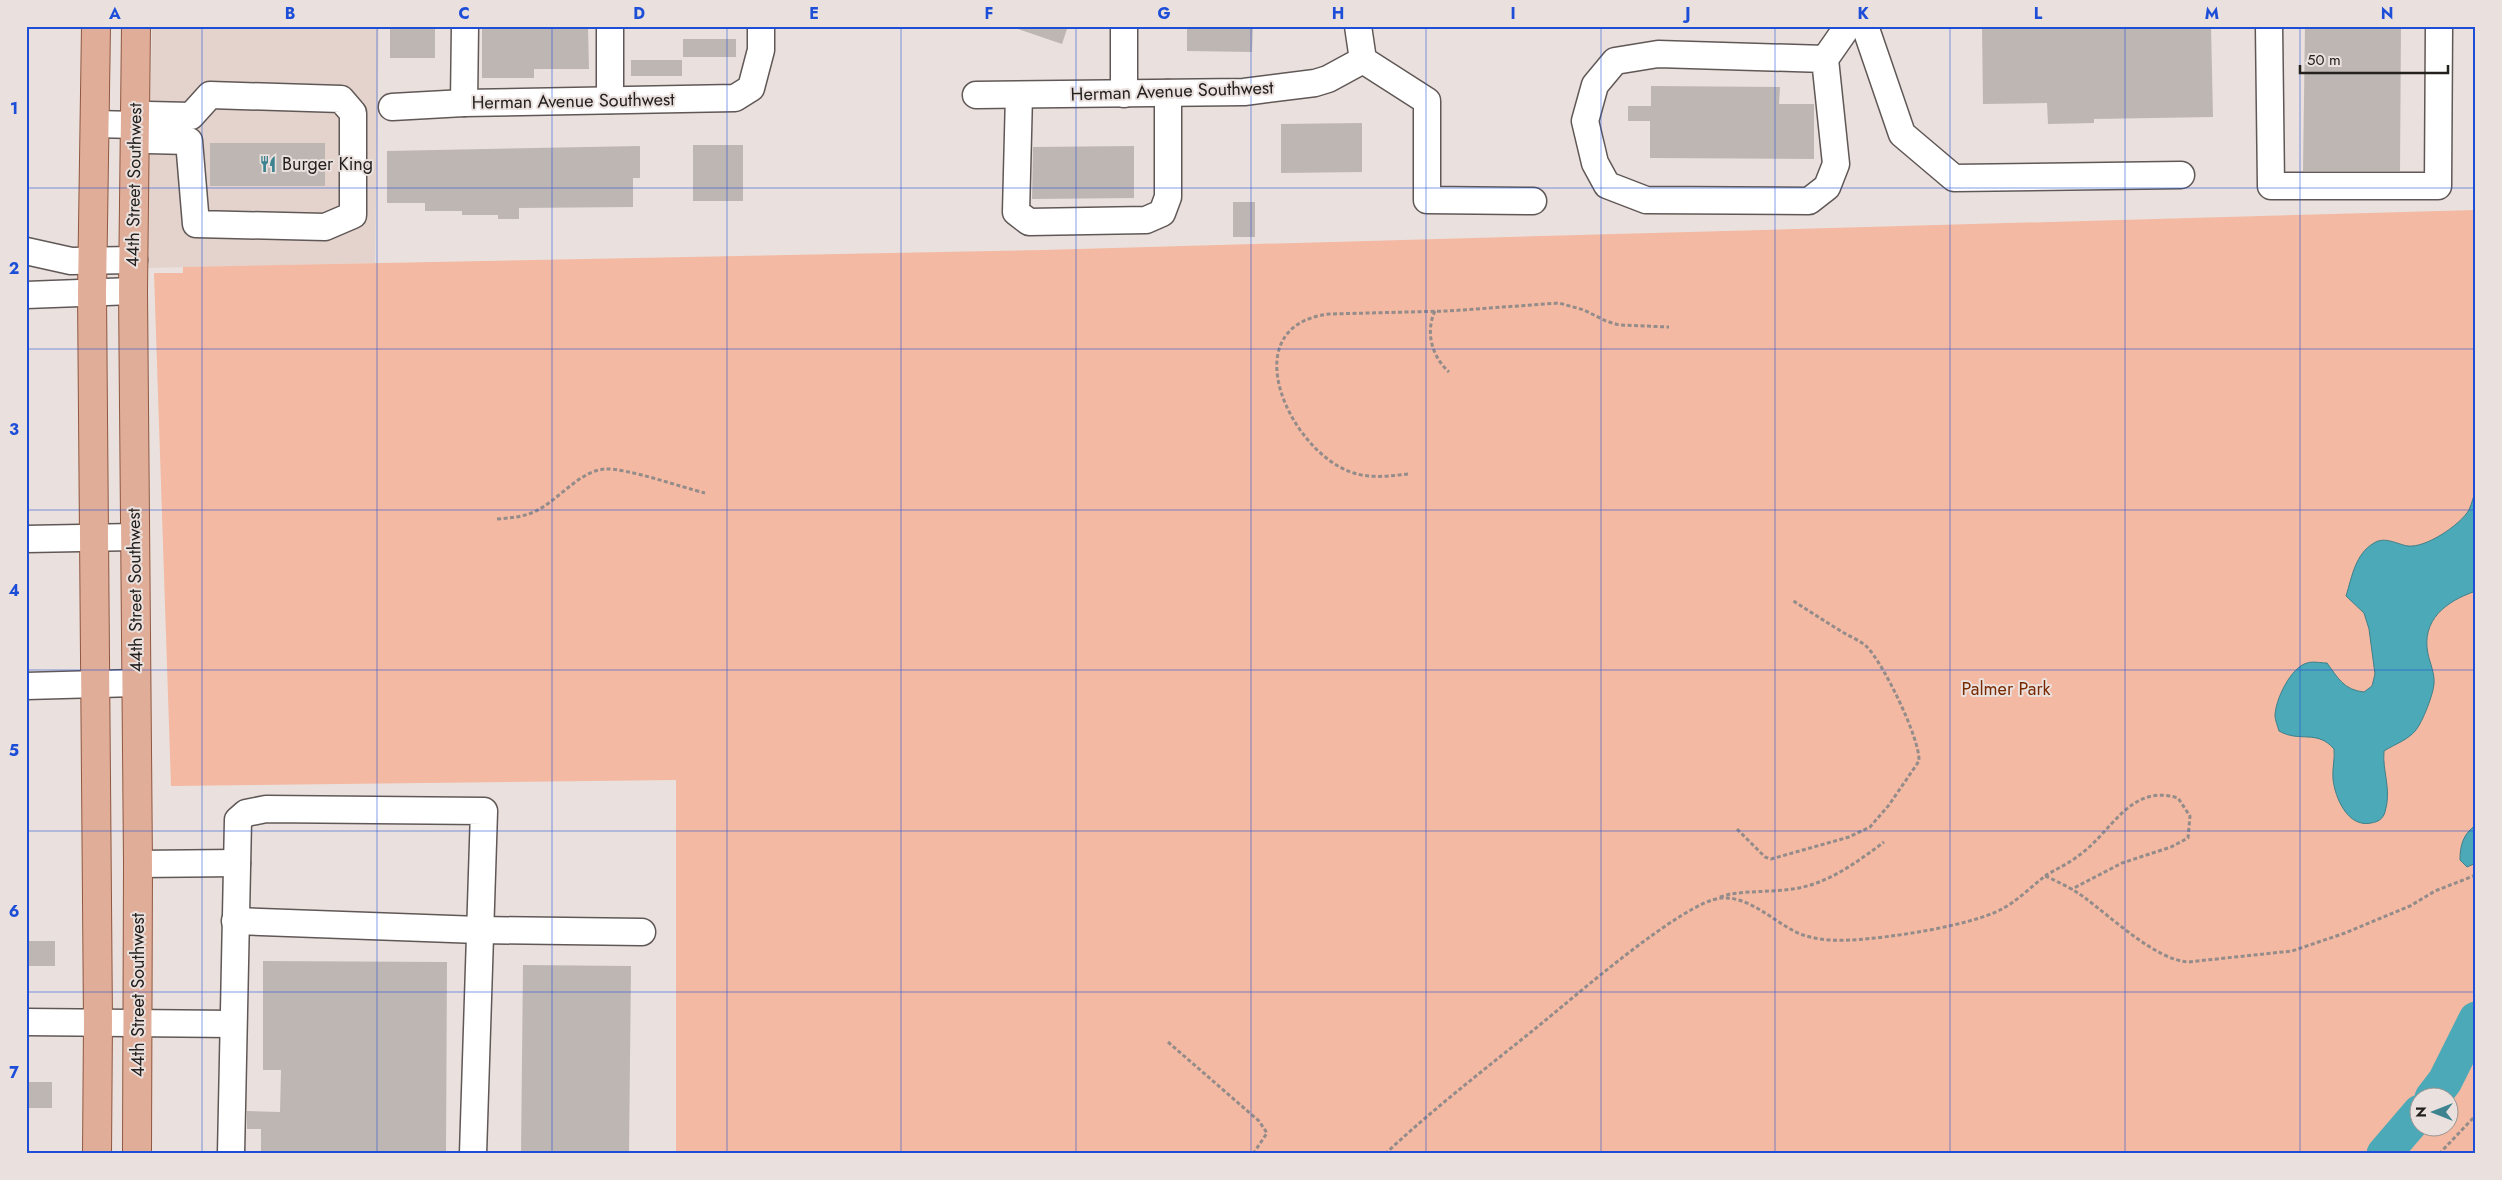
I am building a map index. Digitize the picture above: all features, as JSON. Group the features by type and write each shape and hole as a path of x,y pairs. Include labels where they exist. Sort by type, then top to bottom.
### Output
{"main road":[{"path":"96,26 92,261 98,1022 96,1154"},
{"name":"44th Street Southwest","path":"137,1154 139,1022 133,292 135,125 141,29"}],"street":[{"path":"464,103 465,26"},
{"path":"610,26 610,100"},
{"name":"Herman Avenue Southwest","path":"392,107 464,103 735,98 751,88 762,50 762,26"},
{"path":"1124,26 1124,94"},
{"path":"1358,26 1363,60 1427,101 1427,200 1533,201"},
{"path":"1825,59 1658,54 1614,61 1595,85 1585,121 1595,163 1607,185 1646,200 1809,201 1827,187 1836,164 1825,59 1848,26"},
{"path":"1865,26 1902,134 1954,178 2181,175"},
{"path":"2269,26 2271,186 2438,186 2439,26"},
{"name":"Herman Avenue Southwest","path":"976,95 1244,92 1292,87 1328,79 1363,60"},
{"path":"1019,95 1016,212 1029,222 1146,220 1162,213 1168,197 1168,93"},
{"path":"95,124 135,125 148,140 190,129 210,95 341,99 353,113 353,215 326,228 196,224 190,129"},
{"path":"26,251 71,261 134,260"},
{"path":"26,295 133,292"},
{"path":"26,539 135,537"},
{"path":"26,686 136,683"},
{"path":"231,1154 238,820 246,813 266,809 484,811 473,1154"},
{"path":"138,864 237,863"},
{"path":"236,921 479,930 642,932"},
{"path":"26,1022 233,1024"}],"path":[{"path":"1408,474 1386,476 1358,474 1337,465 1322,454 1299,428 1289,411 1279,386 1275,362 1289,333 1315,316 1558,303 1584,310 1619,325 1669,327"},
{"path":"1436,311 1430,324 1433,349 1441,365 1449,372"},
{"path":"497,519 519,517 534,512 566,491 582,476 605,469 634,474 704,493"},
{"path":"1737,828 1765,857 1771,859 1849,837 1866,830 1880,816 1919,761 1919,752 1901,706 1888,678 1866,646 1792,600"},
{"path":"1711,900 1723,898 1755,907 1803,934 1836,941 1945,926 2002,909 2045,876 2079,856 2122,813 2143,798 2153,794 2165,794 2178,798 2190,816 2188,838 2171,847 2122,864 2072,889"},
{"path":"1385,1154 1594,980 1651,937 1698,906 1730,894 1793,889 1822,882 1861,859 1884,842"},
{"path":"2045,876 2072,889 2142,941 2176,961 2188,962 2292,951 2345,933 2410,906 2435,891 2476,875"},
{"path":"1168,1042 1259,1121 1266,1133 1260,1146 1252,1154"},
{"path":"2439,1154 2476,1115"}],"shaded area":[{"path":"152,26 379,26 375,263 147,268"}],"green space":[{"name":"Palmer Park","path":"2476,210 2476,1154 676,1154 676,780 171,786 154,273 183,273 183,267 1042,250"}],"water":[{"path":"2476,488 2476,591 2446,606 2432,622 2428,631 2427,642 2434,676 2432,695 2416,730 2384,751 2388,796 2383,817 2371,823 2356,821 2344,810 2334,787 2334,749 2321,739 2294,736 2279,731 2275,716 2281,693 2295,671 2309,662 2327,663 2342,682 2351,689 2364,692 2372,686 2375,674 2369,629 2364,613 2346,596 2358,560 2362,553 2378,541 2386,540 2415,546 2442,534 2465,516 2469,510"},
{"path":"2476,825 2476,863 2467,867 2460,860 2461,849 2465,836"}],"building":[{"path":"390,26 435,26 435,58 390,58"},
{"path":"541,26 588,26 589,69 534,69 534,78 482,78 482,29 541,29"},
{"path":"1019,26 1068,26 1062,44 1018,29"},
{"path":"1187,26 1253,26 1252,52 1187,51"},
{"path":"1982,26 2211,26 2213,117 2094,119 2094,123 2048,124 2047,103 1983,104"},
{"path":"2305,26 2401,26 2400,171 2303,171"},
{"path":"683,39 736,39 736,57 683,57"},
{"path":"631,60 682,60 682,76 631,76"},
{"path":"1651,86 1780,87 1779,104 1814,104 1814,159 1650,158 1650,121 1628,121 1628,106 1651,106"},
{"path":"1362,123 1362,172 1281,173 1281,124"},
{"name":"Burger King","path":"210,143 325,143 325,186 210,186"},
{"path":"693,145 743,145 743,201 693,201"},
{"path":"640,146 640,178 633,178 633,207 519,208 519,219 498,219 498,215 462,215 462,211 425,211 425,203 387,203 387,151"},
{"path":"1134,146 1134,198 1032,199 1033,147"},
{"path":"1233,202 1255,202 1255,237 1233,237"},
{"path":"27,941 55,941 55,966 27,966"},
{"path":"263,961 447,962 446,1154 261,1154 261,1129 247,1129 247,1111 280,1112 281,1070 263,1070"},
{"path":"523,965 631,966 629,1154 521,1154"},
{"path":"26,1082 52,1082 52,1108 26,1108"}],"waterway":[{"path":"2440,1088 2476,1019"},
{"path":"2384,1154 2410,1124"}],"place":[{"name":"Burger King","path":"268,164"}]}
